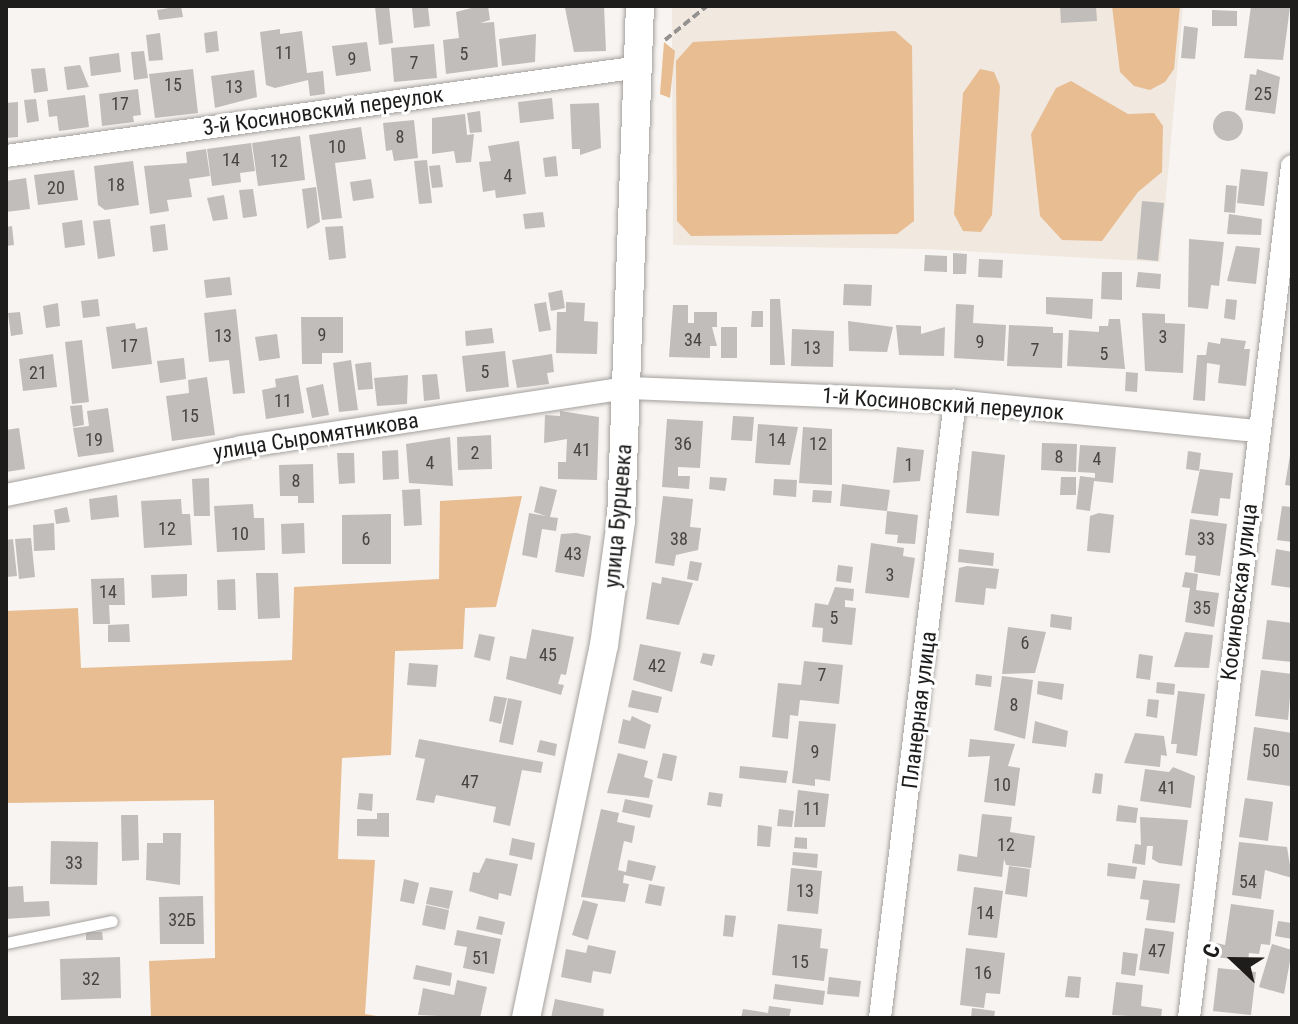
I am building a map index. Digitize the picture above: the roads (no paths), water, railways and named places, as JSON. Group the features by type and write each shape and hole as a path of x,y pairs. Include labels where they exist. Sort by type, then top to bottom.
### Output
{"street":[{"name":"улица Бурцевка","path":"526,1018 604,645 621,521 640,6"},
{"name":"3-й Косиновский переулок","path":"6,156 639,67"},
{"name":"Косиновская улица","path":"1189,1018 1292,166"},
{"name":"1-й Косиновский переулок","path":"628,388 955,401 1258,431"},
{"name":"улица Сыромятникова","path":"6,495 241,447 628,388"},
{"name":"Планерная улица","path":"880,1018 955,401"}],"lane":[{"path":"6,943 112,921"}]}
